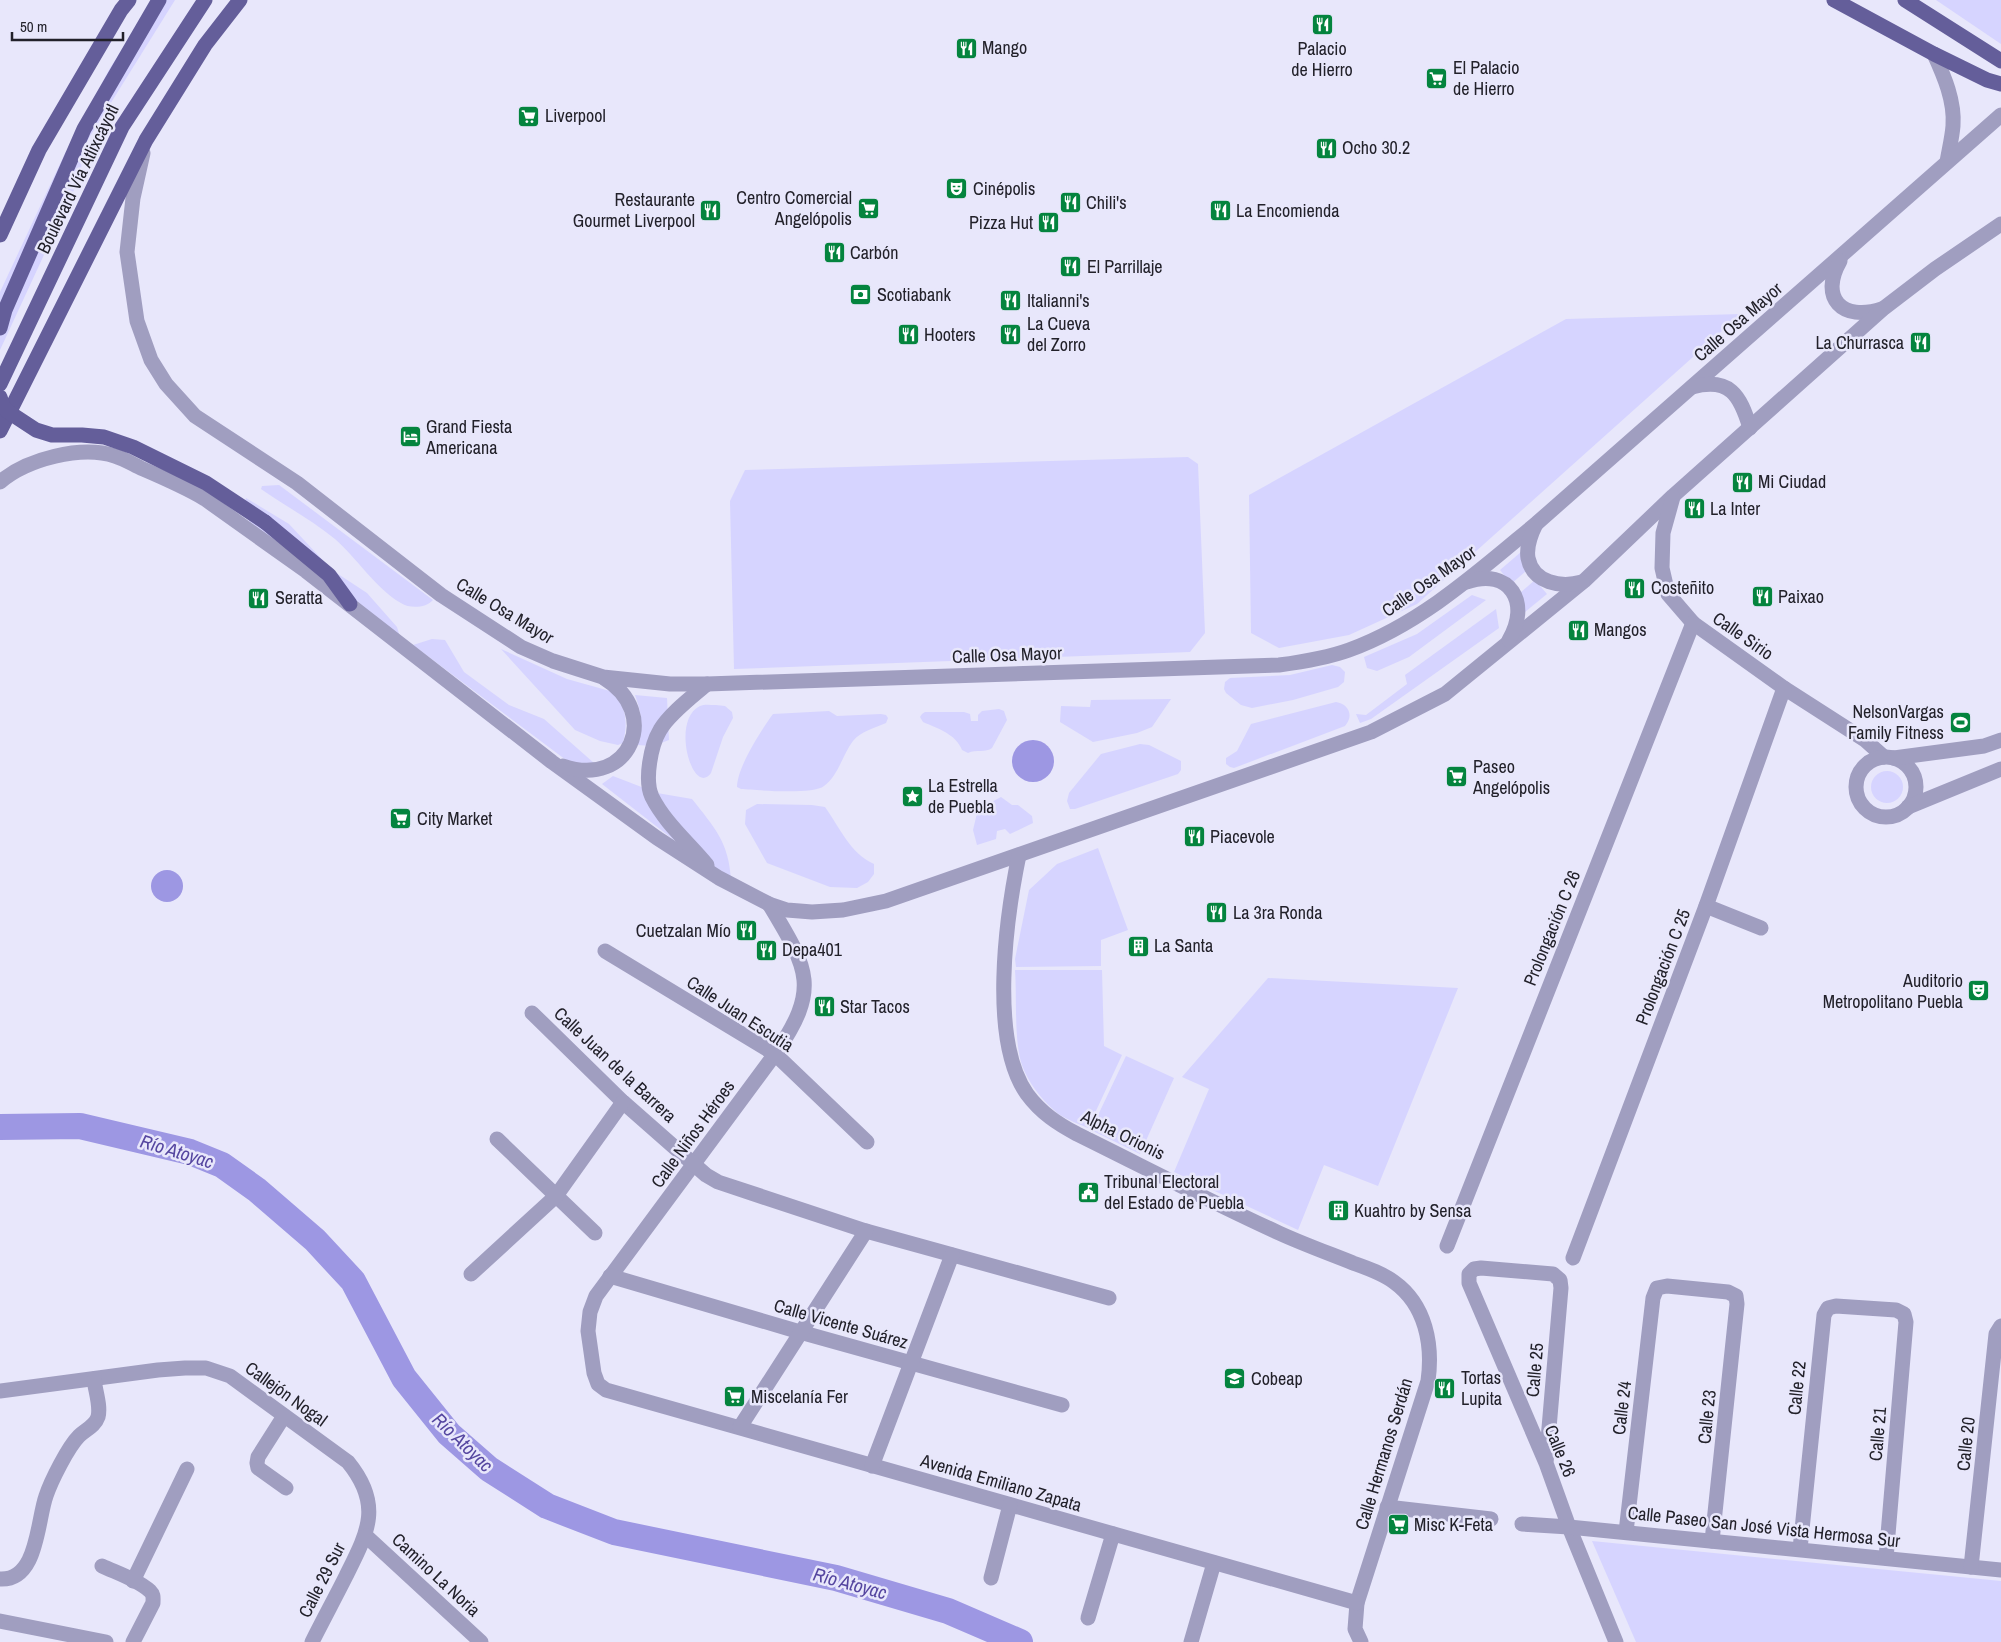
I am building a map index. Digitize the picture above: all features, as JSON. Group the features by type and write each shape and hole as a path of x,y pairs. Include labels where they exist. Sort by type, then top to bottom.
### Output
{"main road":[{"path":"0,235 39,150 121,10 130,0"},
{"name":"Boulevard Vía Atlixcáyotl","path":"0,384 122,127 205,0"},
{"path":"0,431 146,140 205,45 240,0"},
{"path":"1834,0 1934,54 1987,80 2001,84"},
{"path":"1905,0 2001,61"},
{"path":"0,328 5,310 84,129 158,4"},
{"path":"0,397 7,411 36,430 52,435 82,435 104,438 133,447 206,483 266,522 330,575 350,604"}],"street":[{"path":"1934,54 1946,83 1953,125 1947,162"},
{"name":"Calle Osa Mayor","path":"146,140 133,198 127,252 137,321 146,350 166,384 195,416 297,483 441,595 521,646 553,661 603,677 670,684 707,684 1279,665 1314,660 1349,650 1387,634 1425,612 1464,583 1537,523 2001,115"},
{"path":"0,482 7,476 49,457 95,452 115,456 205,499 350,604 552,762 657,838 719,878 769,904 787,910 812,912 858,908 886,901 1371,732 1445,694 1584,581 1673,496 1884,308 1935,269 2001,224"},
{"path":"1844,255 1836,268 1831,284 1837,304 1842,309 1852,313 1869,312 1884,308"},
{"path":"1692,387 1712,384 1731,391 1743,406 1750,428"},
{"name":"Calle Sirio","path":"1673,496 1663,533 1662,568 1668,594 1693,623 1784,688 1867,737 1889,758"},
{"path":"1537,523 1529,542 1528,551 1531,565 1536,573 1552,584 1574,584 1584,581"},
{"path":"1464,583 1479,579 1492,579 1505,584 1515,595 1518,601 1519,616 1513,633 1505,645"},
{"name":"Prolongación C 26","path":"1447,1246 1693,623"},
{"path":"552,762 581,770 597,770 609,766 622,757 629,747 634,736 634,724 630,707 620,690 603,677"},
{"path":"707,684 685,702 660,729 648,775 650,794 660,810 719,878"},
{"name":"Prolongación C 25","path":"1573,1258 1706,906 1784,688"},
{"path":"1889,758 1907,766 1915,779 1916,794 1908,807 1901,813 1892,816 1882,816 1865,808 1859,800 1857,781 1860,772 1867,764 1889,758 1984,746 2001,740"},
{"path":"1908,807 2001,769"},
{"name":"Alpha Orionis","path":"1019,855 1006,943 1006,1032 1012,1059 1026,1093 1038,1108 1055,1122 1078,1134 1278,1233 1374,1271 1395,1282 1409,1297 1420,1314"},
{"name":"Calle Niños Héroes","path":"598,1384 594,1373 588,1331 590,1312 596,1296 775,1054 798,1016 805,983 804,969 798,954 769,904"},
{"path":"1706,906 1761,928"},
{"name":"Calle Juan Escutia","path":"605,950 775,1054 867,1142"},
{"name":"Calle Juan de la Barrera","path":"532,1013 623,1102 694,1165 718,1182 866,1231 1109,1298"},
{"path":"471,1274 556,1196 623,1102"},
{"path":"497,1139 596,1233"},
{"path":"740,1427 866,1231"},
{"path":"872,1466 952,1255"},
{"name":"Calle 26","path":"1560,1280 1553,1274 1481,1268 1474,1269 1469,1274 1469,1283 1546,1464 1616,1642"},
{"name":"Calle Vicente Suárez","path":"610,1276 800,1332 1062,1405"},
{"name":"Calle 25","path":"1546,1464 1561,1288 1560,1280"},
{"name":"Calle 23","path":"1657,1288 1667,1286 1728,1292 1736,1296 1737,1304 1712,1541"},
{"name":"Calle 24","path":"1626,1532 1653,1298 1657,1288"},
{"name":"Calle 22","path":"1800,1550 1824,1315 1828,1308 1836,1306 1896,1310 1904,1314"},
{"name":"Calle Hermanos Serdán","path":"1358,1604 1428,1381 1430,1350 1427,1332 1420,1314"},
{"name":"Calle 21","path":"1886,1558 1906,1322 1904,1314"},
{"name":"Calle 20","path":"1971,1567 1996,1334 2001,1326"},
{"name":"Callejón Nogal","path":"0,1391 185,1368 206,1368 230,1376 282,1419 348,1462 359,1476 366,1492 369,1511 366,1536"},
{"path":"0,1579 18,1575 28,1563 35,1545 49,1488 74,1443 80,1435 94,1424 98,1417 94,1379"},
{"name":"Avenida Emiliano Zapata","path":"598,1384 606,1390 1358,1604"},
{"path":"282,1419 258,1457 257,1463 258,1468 286,1488"},
{"path":"133,1581 187,1469"},
{"path":"991,1578 1010,1505"},
{"path":"1387,1507 1491,1519"},
{"name":"Calle Paseo San José Vista Hermosa Sur","path":"1522,1524 1569,1526 2001,1570"},
{"path":"1088,1618 1113,1534"},
{"name":"Camino La Noria","path":"366,1536 464,1636 481,1642"},
{"name":"Calle 29 Sur","path":"312,1642 366,1536"},
{"path":"1191,1642 1214,1563"},
{"path":"102,1566 133,1581 150,1591 154,1596 153,1602 133,1642"},
{"path":"1358,1604 1355,1629 1361,1642"},
{"path":"0,1621 106,1642"}],"shaded area":[{"path":"154,0 175,0 84,146 71,141 110,68"},
{"path":"1936,0 2001,0 2001,44"},
{"path":"66,151 83,153 80,177 0,350 0,292"},
{"path":"1741,314 1417,604 1349,635 1279,648 1251,633 1249,495 1566,319"},
{"path":"1188,457 1198,464 1205,633 1190,652 734,669 730,501 745,470"},
{"path":"279,485 433,600 426,605 413,607 392,598 335,539 261,489 262,486"},
{"path":"246,498 289,524 332,570 367,593 397,627 400,637 251,525 246,515"},
{"path":"1521,552 1526,571 1511,584 1500,570"},
{"path":"1535,580 1547,594 1525,612 1520,593"},
{"path":"1472,595 1486,600 1409,657 1377,671 1367,668 1364,657 1417,634"},
{"path":"1496,609 1499,628 1371,719 1360,723 1356,714 1366,715 1407,684 1405,675"},
{"path":"432,639 445,640 464,672 509,705 544,719 594,763 570,763 413,645"},
{"path":"501,649 567,679 617,693 625,718 623,743 618,745 600,741 575,730"},
{"path":"1332,665 1340,667 1345,672 1344,682 1338,687 1293,700 1252,708 1241,705 1226,693 1224,689 1225,682 1230,678 1290,675"},
{"path":"635,695 667,698 669,740 653,746 637,745 641,720"},
{"path":"1171,699 1152,727 1137,733 1093,742 1060,722 1061,706 1090,707 1091,700"},
{"path":"1336,702 1344,705 1349,711 1350,715 1345,726 1234,768 1226,764 1226,758 1237,751 1251,724"},
{"path":"700,706 725,706 732,712 733,718 723,737 711,773 704,778 697,775 688,754 687,726 691,714"},
{"path":"999,709 1004,711 1007,720 992,748 968,753 962,750 951,736 923,722 920,717 925,712 964,712 970,714 971,721 978,721 978,715 982,711"},
{"path":"829,711 837,716 881,714 886,715 888,718 886,723 864,732 853,741 833,777 818,789 771,791 741,789 737,787 745,760 756,739 773,714"},
{"path":"1037,740 1045,743 1051,749 1054,761 1051,773 1045,779 1029,782 1021,779 1015,773 1012,757 1015,749 1021,743"},
{"path":"1140,744 1149,745 1181,761 1181,770 1178,774 1075,809 1070,809 1067,801 1069,793 1101,754"},
{"path":"1887,771 1893,772 1898,776 1902,781 1902,793 1898,798 1893,802 1887,803 1881,802 1876,798 1872,793 1871,787 1872,781 1876,776 1881,772"},
{"path":"613,776 657,793 692,799 724,845 730,867 731,880 692,854 602,784"},
{"path":"1001,797 1012,805 1018,805 1032,816 1033,823 1010,834 1005,829 997,831 996,839 977,845 973,830 978,809"},
{"path":"757,804 825,807 852,847 874,864 874,874 868,882 857,888 830,887 767,863 745,824 746,810"},
{"path":"1098,848 1128,930 1101,940 1101,966 1016,967 1015,959 1029,890 1057,864"},
{"path":"167,870 178,875 183,886 178,897 167,902 156,897 151,886 156,875"},
{"path":"1015,970 1102,970 1104,1046 1122,1055 1088,1128 1063,1117 1054,1110 1037,1092 1027,1077 1021,1062 1017,1041"},
{"path":"1268,978 1458,988 1378,1186 1324,1165 1298,1230 1174,1172 1209,1089 1182,1077"},
{"path":"1126,1056 1174,1078 1140,1154 1091,1130"},
{"path":"1592,1541 2001,1581 2001,1642 1636,1642"}],"waterway":[{"name":"Río Atoyac","path":"0,1127 80,1126 190,1152 222,1165 257,1190 315,1240 353,1281 404,1378 449,1434 489,1469 547,1506 614,1532 836,1578 948,1611 1020,1642"}],"place":[{"name":"Palacio de Hierro","path":"1322,24"},
{"name":"Mango","path":"966,48"},
{"name":"El Palacio de Hierro","path":"1437,78"},
{"name":"Liverpool","path":"529,116"},
{"name":"Ocho 30.2","path":"1326,148"},
{"name":"Cinépolis","path":"957,189"},
{"name":"Chili's","path":"1070,203"},
{"name":"Centro Comercial Angelópolis","path":"868,208"},
{"name":"Restaurante Gourmet Liverpool","path":"711,210"},
{"name":"La Encomienda","path":"1220,211"},
{"name":"Pizza Hut","path":"1049,223"},
{"name":"Carbón","path":"834,253"},
{"name":"El Parrillaje","path":"1071,267"},
{"name":"Scotiabank","path":"861,295"},
{"name":"Italianni's","path":"1011,301"},
{"name":"La Cueva del Zorro","path":"1011,334"},
{"name":"Hooters","path":"908,335"},
{"name":"La Churrasca","path":"1920,343"},
{"name":"Grand Fiesta Americana","path":"410,437"},
{"name":"Mi Ciudad","path":"1742,482"},
{"name":"La Inter","path":"1694,509"},
{"name":"Costeñito","path":"1635,588"},
{"name":"Paixao","path":"1762,597"},
{"name":"Seratta","path":"259,598"},
{"name":"Mangos","path":"1578,630"},
{"name":"NelsonVargas Family Fitness","path":"1960,722"},
{"name":"Paseo Angelópolis","path":"1457,777"},
{"name":"La Estrella de Puebla","path":"912,796"},
{"name":"City Market","path":"401,819"},
{"name":"Piacevole","path":"1194,837"},
{"name":"La 3ra Ronda","path":"1217,913"},
{"name":"Cuetzalan Mío","path":"747,931"},
{"name":"La Santa","path":"1138,946"},
{"name":"Depa401","path":"766,950"},
{"name":"Auditorio Metropolitano Puebla","path":"1979,991"},
{"name":"Star Tacos","path":"824,1007"},
{"name":"Tribunal Electoral del Estado de Puebla","path":"1088,1192"},
{"name":"Kuahtro by Sensa","path":"1338,1211"},
{"name":"Cobeap","path":"1235,1379"},
{"name":"Tortas Lupita","path":"1445,1388"},
{"name":"Miscelanía Fer","path":"735,1397"},
{"name":"Misc K-Feta","path":"1398,1525"}]}
